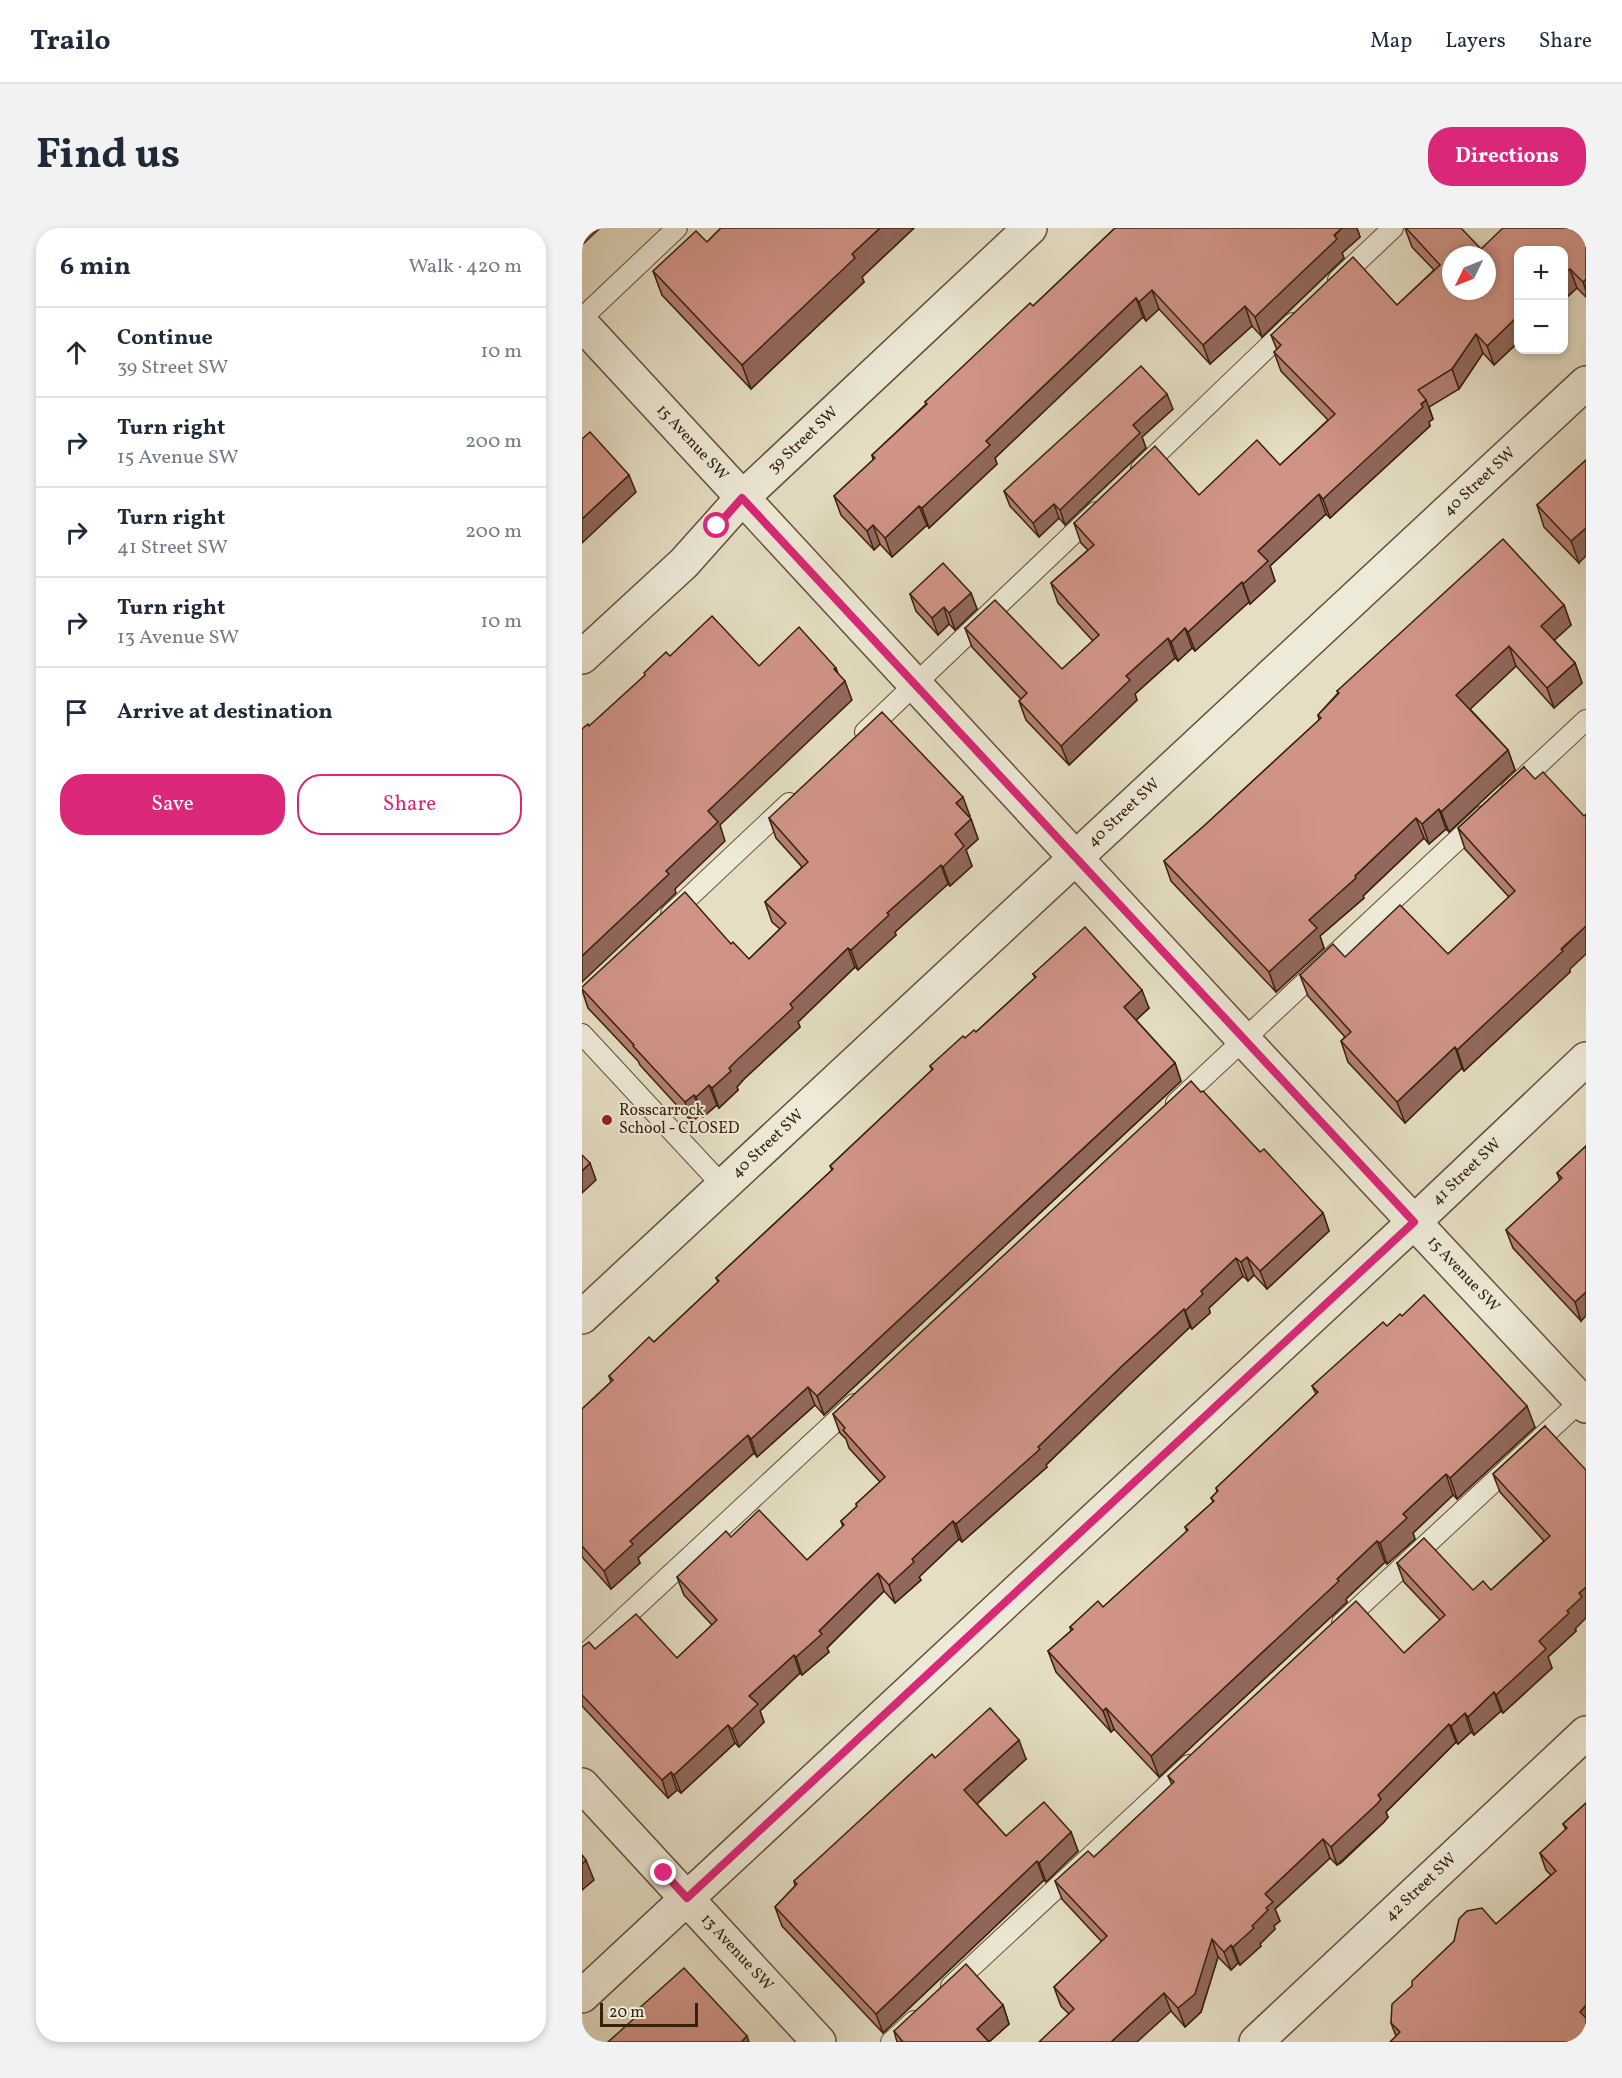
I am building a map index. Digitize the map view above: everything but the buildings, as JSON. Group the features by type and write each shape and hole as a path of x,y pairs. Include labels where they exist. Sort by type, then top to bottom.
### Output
{"street":[{"name":"39 Street SW","path":"582,657 684,562 742,498 1030,228"},
{"name":"15 Avenue SW","path":"582,324 1244,1040 1584,1400"},
{"name":"40 Street SW","path":"582,1317 1586,383"},
{"name":"41 Street SW","path":"582,1995 1414,1222 1586,1059"},
{"name":"42 Street SW","path":"1256,2042 1586,1733"},
{"name":"13 Avenue SW","path":"582,1785 819,2042"}],"lane":[{"path":"582,318 677,228"},
{"path":"1324,294 1393,228"},
{"path":"1125,484 1307,310"},
{"path":"853,743 1108,500"},
{"path":"1166,1114 1586,720"},
{"path":"661,924 801,793"},
{"path":"582,1034 722,1185"},
{"path":"582,1657 869,1389"},
{"path":"1327,1637 1584,1400"},
{"path":"891,2042 1205,1750"}],"place":[{"name":"Rosscarrock School - CLOSED","path":"607,1120"}],"route":[{"path":"664,1873 687,1898 1414,1222 742,498 717,526"}]}
